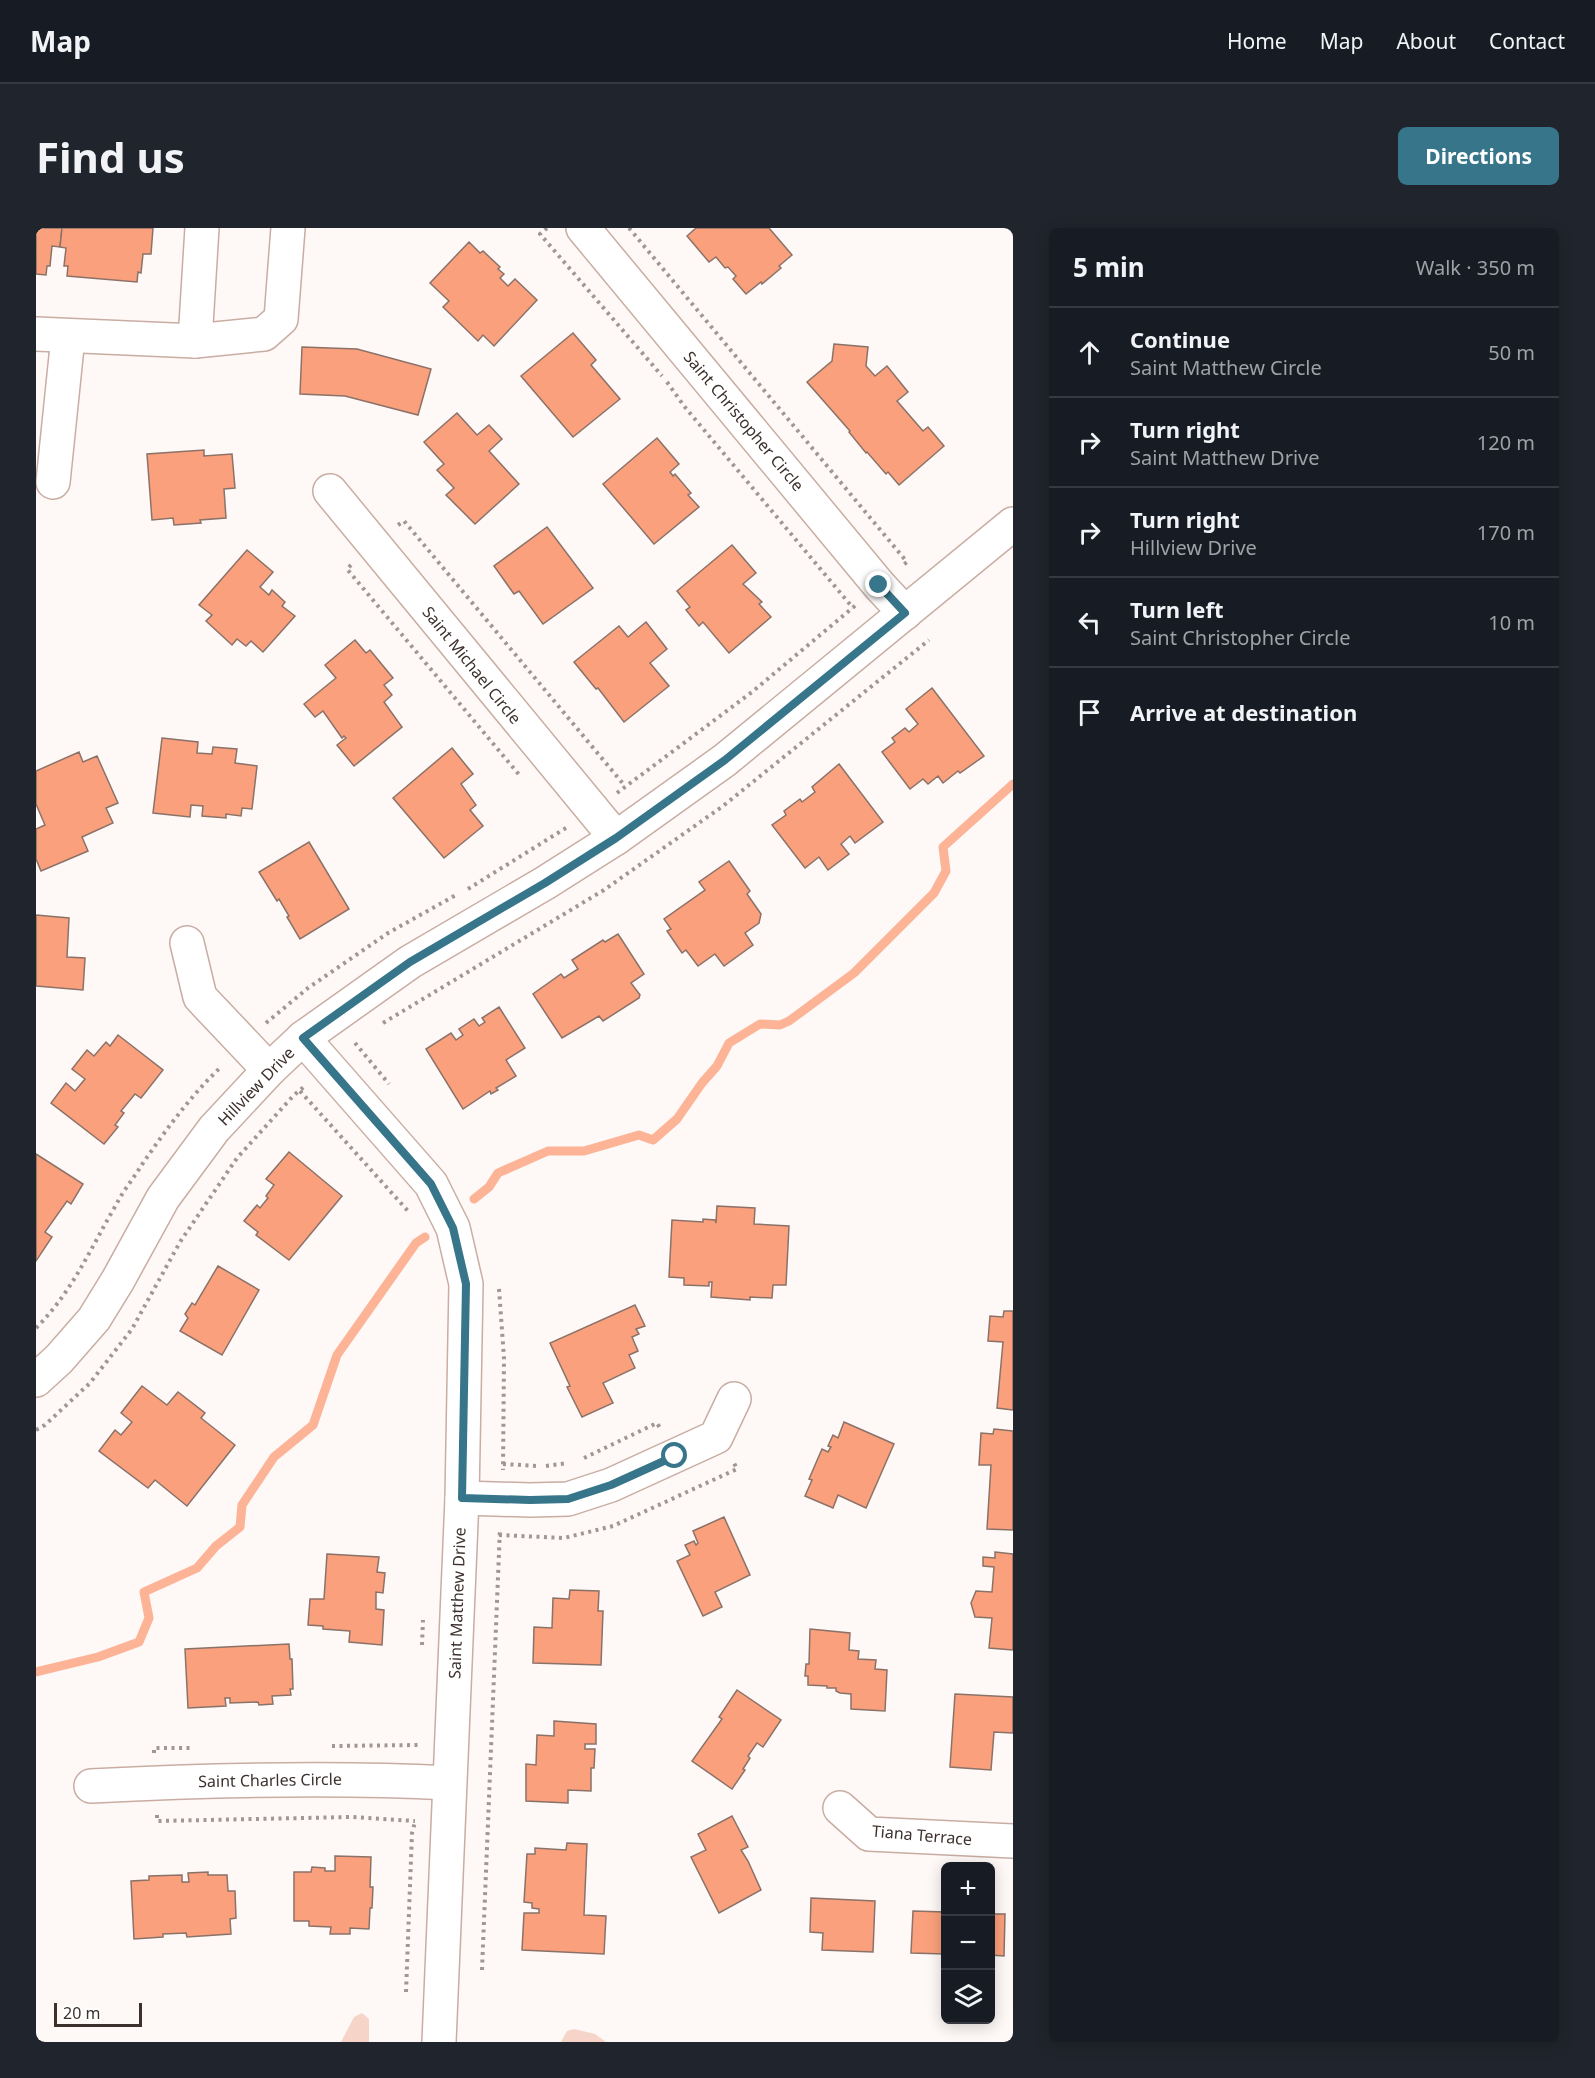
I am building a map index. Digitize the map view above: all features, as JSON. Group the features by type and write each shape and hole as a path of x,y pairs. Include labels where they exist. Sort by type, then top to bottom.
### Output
{"street":[{"path":"195,341 202,228"},
{"path":"36,334 195,341 264,334 281,319 288,228"},
{"name":"Saint Christopher Circle","path":"584,228 905,613"},
{"path":"53,482 68,337"},
{"name":"Saint Michael Circle","path":"330,492 616,838"},
{"name":"Hillview Drive","path":"36,1380 59,1359 94,1319 163,1198 214,1129 269,1070 303,1038 410,962 545,883 616,838 725,760 1013,524"},
{"path":"187,943 200,997 269,1070"},
{"name":"Saint Matthew Drive","path":"303,1038 431,1184 453,1228 466,1284 462,1498 435,1782 439,2042"},
{"path":"462,1498 568,1499 611,1485 716,1437 734,1399"},
{"name":"Saint Charles Circle","path":"91,1786 347,1779 435,1782"},
{"name":"Tiana Terrace","path":"840,1808 869,1834 1013,1841"}],"path":[{"path":"547,228 540,234 853,608"},
{"path":"629,228 906,562"},
{"path":"375,1028 604,890 723,806 929,640"},
{"path":"36,1430 45,1425 90,1383 132,1329 180,1242 237,1158 300,1091 361,1038"},
{"path":"300,1091 413,1216"},
{"path":"503,1464 539,1466 564,1464 586,1458 657,1424 675,1456"},
{"path":"421,1654 423,1609"},
{"path":"406,1992 412,1833 420,1810 435,1782 418,1745"}],"shaded area":[{"path":"362,2013 369,2019 369,2042 341,2042 354,2017"},
{"path":"574,2029 595,2034 606,2042 561,2042 567,2031"}],"building":[{"path":"36,228 62,228 60,247 52,246 50,266 47,266 46,275 36,274"},
{"path":"62,228 153,228 151,254 143,254 141,273 138,272 137,282 67,276 68,266 64,266 66,248 60,247"},
{"path":"696,228 769,228 792,255 779,266 781,268 746,294 733,279 736,276 728,267 725,268 716,257 709,262 687,236"},
{"path":"469,242 500,267 498,269 504,274 500,278 508,286 515,279 537,300 494,346 483,335 478,341 443,307 449,301 430,283"},
{"path":"573,333 596,360 591,365 620,399 573,437 521,376"},
{"path":"834,344 868,347 866,366 875,376 887,366 908,392 897,401 923,431 928,427 944,446 899,485 866,453 807,382 832,361"},
{"path":"302,347 357,349 431,369 418,415 345,396 300,394"},
{"path":"457,413 477,435 489,425 502,439 489,451 519,484 475,524 446,495 454,488 437,470 444,464 424,442"},
{"path":"657,438 679,464 670,472 673,476 675,474 691,493 688,495 699,507 654,544 603,484"},
{"path":"204,450 204,456 232,454 235,488 224,489 226,518 174,525 173,518 152,520 147,454"},
{"path":"547,527 593,588 543,624 519,591 514,594 494,566"},
{"path":"732,545 756,573 743,584 762,602 759,604 771,617 729,653 703,622 699,626 686,610 690,607 677,591"},
{"path":"247,550 273,572 260,587 269,595 272,590 285,602 282,606 295,616 263,652 251,641 246,646 237,639 232,645 206,621 212,615 199,605"},
{"path":"646,622 667,649 650,663 669,686 624,722 574,662 619,626 628,637"},
{"path":"355,640 366,653 370,650 393,678 384,685 392,695 384,702 402,727 354,766 337,745 346,738 344,736 342,738 323,711 315,717 304,704 336,678 325,665"},
{"path":"932,688 984,756 943,783 938,776 928,784 923,779 910,789 882,752 895,742 892,738 905,728 909,732 918,724 906,709"},
{"path":"162,738 198,742 197,753 212,754 213,747 237,749 235,763 257,766 252,809 242,808 241,816 226,814 226,818 202,816 203,806 191,805 190,817 153,813"},
{"path":"452,748 473,774 461,784 476,805 470,810 483,826 444,858 393,798"},
{"path":"79,752 83,762 97,756 118,803 106,808 113,823 82,837 88,851 41,871 36,859 36,829 45,825 36,804 36,771"},
{"path":"839,764 883,822 855,843 850,836 841,844 849,854 828,870 819,857 805,868 772,825 786,815 784,811 800,799 802,802 815,792 812,787"},
{"path":"309,842 349,909 300,939 279,899 277,901 259,872"},
{"path":"729,861 750,891 747,894 761,914 759,923 745,933 753,945 724,966 715,954 698,966 686,950 682,953 667,931 671,929 664,919 705,890 699,882"},
{"path":"36,915 69,918 67,957 85,958 83,990 36,986"},
{"path":"618,934 644,974 631,983 640,995 639,998 603,1021 599,1016 562,1038 533,994 561,974 564,978 578,969 572,960 603,940 605,942"},
{"path":"499,1007 525,1048 506,1060 516,1076 496,1088 498,1090 491,1094 490,1091 463,1109 426,1049 451,1033 456,1040 463,1035 459,1029 474,1019 479,1026 485,1022 482,1018"},
{"path":"118,1035 163,1070 141,1098 135,1094 121,1111 124,1113 115,1125 118,1127 104,1144 51,1103 66,1083 75,1091 85,1079 72,1069 87,1050 94,1056 106,1042 110,1046"},
{"path":"289,1152 342,1196 289,1260 256,1235 258,1232 244,1221 257,1205 260,1208 268,1198 266,1196 274,1185 266,1179"},
{"path":"36,1154 83,1184 71,1204 67,1201 45,1232 52,1237 36,1261"},
{"path":"717,1206 755,1208 754,1224 789,1226 786,1285 773,1285 772,1298 750,1297 750,1300 711,1297 712,1282 709,1282 709,1286 684,1285 684,1278 669,1277 672,1220 703,1222 703,1219 715,1220 716,1223"},
{"path":"218,1266 259,1290 222,1355 180,1331 188,1318 185,1314 192,1303 195,1305"},
{"path":"635,1305 645,1326 636,1329 639,1334 632,1337 638,1351 629,1355 635,1368 603,1383 613,1403 582,1417 567,1387 570,1386 550,1343"},
{"path":"1004,1311 1013,1311 1013,1410 997,1408 1003,1342 988,1341 990,1316 1003,1317"},
{"path":"142,1386 167,1405 178,1392 205,1413 201,1418 235,1445 187,1506 155,1480 148,1488 99,1451 115,1430 121,1435 132,1422 121,1413"},
{"path":"844,1422 894,1444 866,1508 838,1495 833,1508 805,1496 812,1480 809,1479 822,1449 828,1452 833,1435 838,1438"},
{"path":"994,1429 1013,1431 1013,1530 987,1529 991,1465 979,1465 981,1433 993,1434"},
{"path":"724,1517 750,1575 715,1592 722,1607 703,1616 677,1561 690,1555 685,1545 694,1541 696,1545 698,1543 693,1531"},
{"path":"995,1552 1013,1554 1013,1650 989,1648 992,1618 975,1617 971,1603 976,1591 992,1592 994,1567 983,1566 983,1557 995,1558"},
{"path":"327,1554 379,1557 377,1572 385,1573 383,1593 376,1592 376,1609 384,1610 382,1645 349,1642 350,1631 323,1629 323,1626 308,1625 310,1599 324,1599"},
{"path":"570,1590 599,1591 598,1611 603,1611 601,1665 533,1663 534,1627 552,1628 553,1598 569,1599"},
{"path":"810,1629 850,1633 849,1650 859,1651 858,1659 876,1660 875,1669 887,1670 885,1711 851,1709 851,1694 840,1693 836,1691 836,1688 827,1688 827,1686 808,1685 808,1676 805,1676 806,1664 809,1664"},
{"path":"289,1644 290,1659 292,1659 293,1689 290,1689 291,1695 272,1696 273,1704 230,1703 230,1698 225,1698 226,1706 188,1708 185,1649"},
{"path":"737,1690 781,1720 763,1747 757,1743 748,1756 750,1758 743,1769 745,1770 732,1789 692,1761 722,1719 719,1717"},
{"path":"955,1694 1013,1697 1013,1733 994,1732 991,1770 950,1767"},
{"path":"554,1721 596,1724 596,1744 585,1744 585,1749 595,1749 594,1768 591,1768 591,1791 568,1790 568,1803 526,1801 526,1764 536,1765 537,1735 554,1736"},
{"path":"732,1816 748,1847 741,1850 761,1890 719,1913 691,1857 706,1850 698,1834"},
{"path":"567,1843 587,1844 584,1915 606,1916 604,1954 522,1950 524,1913 539,1913 539,1909 532,1908 532,1903 524,1902 527,1854 535,1854 535,1848 566,1850"},
{"path":"335,1856 371,1857 370,1887 373,1887 369,1929 350,1928 350,1934 330,1934 331,1927 309,1926 309,1921 294,1921 294,1872 311,1872 312,1867 335,1871"},
{"path":"208,1872 208,1875 227,1875 228,1891 235,1891 236,1918 230,1919 231,1934 187,1937 186,1933 163,1934 163,1937 134,1939 131,1881 149,1880 149,1876 182,1875 182,1882 189,1882 188,1873"},
{"path":"811,1898 875,1901 873,1952 822,1950 823,1933 810,1932"},
{"path":"913,1911 941,1912 941,1954 911,1953"},
{"path":"995,1914 1005,1914 1004,1956 995,1955"}],"waterway":[{"path":"474,1199 489,1187 498,1173 548,1151 584,1151 639,1135 653,1140 677,1119 717,1066 729,1043 760,1024 780,1025 789,1021 854,973 934,893 946,871 943,847 1013,784"},
{"path":"36,1672 98,1657 139,1642 149,1618 144,1592 197,1568 216,1546 240,1527 242,1505 274,1457 313,1425 337,1355 416,1243 425,1237"}],"route":[{"path":"675,1456 611,1485 568,1499 462,1498 466,1284 453,1228 431,1184 303,1038 410,962 545,883 616,838 725,760 905,613 879,585"}]}
